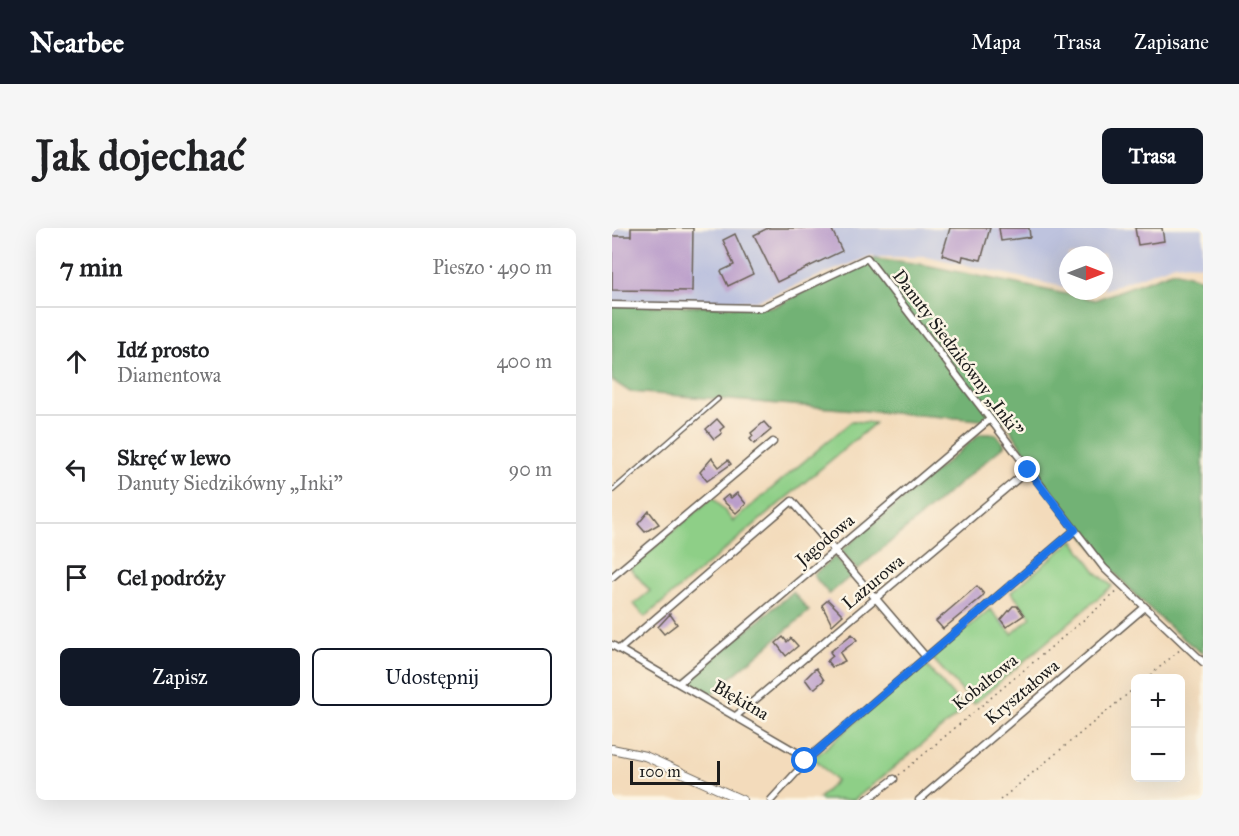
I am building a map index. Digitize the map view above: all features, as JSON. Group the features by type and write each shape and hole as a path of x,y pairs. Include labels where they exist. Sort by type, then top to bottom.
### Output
{"street":[{"name":"Danuty Siedzikówny „Inki”","path":"612,305 761,308 867,258 1104,568 1203,662"},
{"name":"Jagodowa","path":"680,682 989,420"},
{"path":"612,577 773,442"},
{"name":"Lazurowa","path":"737,715 1028,470"},
{"path":"621,648 792,501 926,657"},
{"path":"771,800 797,773 805,761 1075,530"},
{"name":"Kryształowa","path":"919,800 1145,607"},
{"name":"Błękitna","path":"612,645 621,648 797,750 805,761"},
{"path":"612,749 645,756 742,800"},
{"path":"866,800 894,779"}],"lane":[{"path":"612,491 718,399"}],"path":[{"name":"Kobaltowa","path":"894,779 1123,586"},
{"path":"1151,674 1185,646"},
{"path":"1000,800 1131,691"}],"shaded area":[{"path":"612,228 1203,228 1203,265 1175,264 1113,287 1113,246 1059,246 1059,286 926,256 870,256 755,301 612,305"}],"green space":[{"path":"875,258 920,264 1059,293 1059,300 1113,300 1113,293 1174,271 1203,279 1203,654 1145,604 1093,548 1047,487 1006,422 630,392 612,380 612,305 773,307"},
{"path":"852,421 875,423 645,617 634,604 650,591 630,568 713,497 733,521"},
{"path":"980,434 996,434 1005,445 857,570 841,551"},
{"path":"1073,540 1097,573 1112,586 974,704 932,658 990,609 1012,634 1031,617 1011,592"},
{"path":"835,557 851,576 829,594 813,575"},
{"path":"793,592 809,611 711,694 687,680"},
{"path":"924,663 965,709 854,800 821,800 819,798 836,781 814,758"}],"building":[{"path":"631,228 693,228 692,291 612,290 612,236 631,236"},
{"path":"768,228 831,228 842,251 777,282 754,235"},
{"path":"950,228 990,228 981,260 963,256 962,261 942,255"},
{"path":"999,228 1029,228 1030,237 1001,241"},
{"path":"1135,228 1162,228 1164,241 1138,245"},
{"path":"735,234 753,274 728,286 721,271 734,265 723,240"},
{"path":"717,419 724,427 720,430 722,433 714,439 706,429"},
{"path":"764,422 771,430 754,444 750,439 753,436 751,433"},
{"path":"712,458 719,467 728,460 731,464 707,481 700,472"},
{"path":"737,493 746,504 736,513 722,500 728,495 731,498"},
{"path":"649,511 659,524 645,532 638,524"},
{"path":"977,586 984,594 982,597 943,629 936,621"},
{"path":"828,600 843,615 832,625 822,605"},
{"path":"1013,606 1017,606 1024,615 1006,627 1001,620"},
{"path":"670,614 677,624 664,634 658,627"},
{"path":"852,634 857,640 840,653 845,661 832,667 827,661 833,656 830,652"},
{"path":"783,637 787,642 791,638 798,646 786,656 776,643"},
{"path":"816,668 824,680 815,688 811,687 805,679"}],"route":[{"path":"805,761 1075,530 1028,470"}]}
